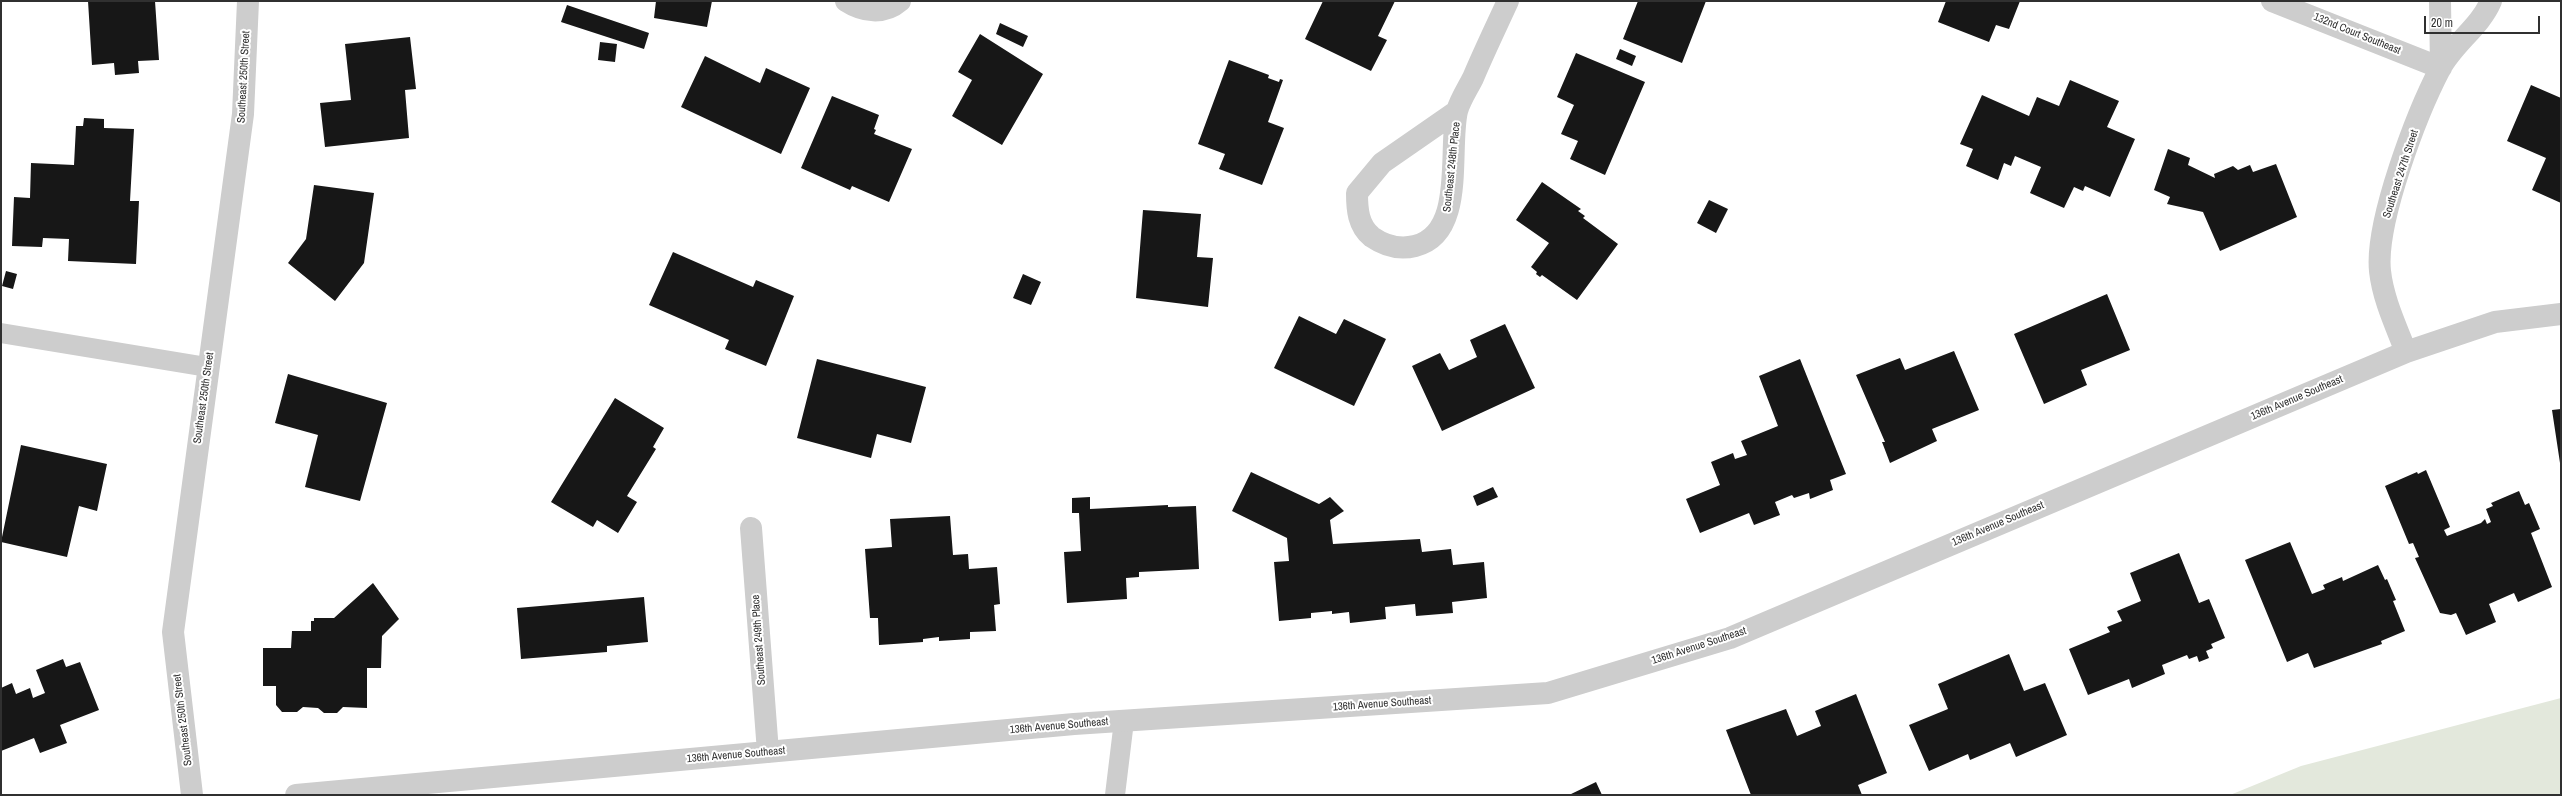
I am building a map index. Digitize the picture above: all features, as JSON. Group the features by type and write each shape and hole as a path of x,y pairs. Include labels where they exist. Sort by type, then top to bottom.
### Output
{"street":[{"name":"Southeast 250th Street","path":"192,795 173,632 207,367 243,114 248,1"},
{"path":"846,1 869,11 883,10 900,1"},
{"name":"Southeast 248th Place","path":"1458,111 1382,163 1357,193 1358,213 1364,227 1379,242 1397,248 1411,247 1426,242 1440,230 1449,212 1458,111 1508,1"},
{"name":"132nd Court Southeast","path":"2272,1 2441,68"},
{"name":"Southeast 247th Street","path":"2440,1 2441,68"},
{"name":"Southeast 247th Street","path":"2406,352 2389,308 2380,270 2382,242 2387,213 2408,146 2441,68 2491,1"},
{"name":"136th Avenue Southeast","path":"296,795 1124,721 1548,693 1730,638 2406,352 2495,322 2561,314"},
{"name":"Southeast 249th Place","path":"751,528 768,752"}],"lane":[{"path":"1,333 207,367"},
{"path":"1115,795 1124,721"}],"shaded area":[{"path":"2561,698 2561,795 2230,795 2301,766"}],"building":[{"path":"88,1 155,1 159,60 138,61 139,73 115,75 114,63 92,65"},
{"path":"656,1 712,1 707,27 654,18"},
{"path":"1323,1 1395,1 1378,36 1387,40 1371,71 1305,39"},
{"path":"1638,1 1706,1 1682,63 1623,39"},
{"path":"1946,1 2020,1 2009,29 1996,25 1989,42 1938,22"},
{"path":"567,5 649,33 644,49 561,22"},
{"path":"1000,23 1028,36 1023,47 996,34"},
{"path":"980,34 1043,74 1002,145 952,116 972,80 958,72"},
{"path":"410,37 416,89 405,90 409,138 325,147 320,103 351,100 345,44"},
{"path":"600,42 617,44 615,62 598,60"},
{"path":"1620,49 1636,56 1632,66 1616,59"},
{"path":"1576,53 1645,82 1605,175 1570,159 1578,141 1561,134 1574,105 1557,97"},
{"path":"705,56 760,83 766,68 810,88 781,154 681,107"},
{"path":"1229,60 1269,75 1268,78 1279,82 1280,79 1283,80 1268,122 1284,128 1262,185 1219,169 1225,154 1198,144"},
{"path":"2070,80 2119,101 2107,127 2135,139 2110,197 2085,186 2083,191 2074,187 2064,208 2030,193 2041,167 2015,156 2011,166 2004,163 1998,180 1966,166 1973,149 1960,144 1982,95 2029,116 2037,97 2059,106"},
{"path":"2531,85 2561,98 2561,203 2532,190 2546,158 2507,141"},
{"path":"832,96 879,115 874,129 876,130 874,134 912,149 889,202 852,186 850,190 801,168"},
{"path":"84,118 104,119 104,128 134,129 130,201 139,201 136,264 68,261 69,239 43,238 42,247 12,246 14,197 30,198 31,163 74,165 76,126 83,126"},
{"path":"2168,149 2190,158 2188,165 2215,178 2214,174 2233,166 2238,170 2250,165 2253,172 2276,164 2297,217 2220,251 2203,212 2167,204 2170,197 2154,190"},
{"path":"1542,182 1581,209 1578,211 1585,216 1583,218 1618,244 1577,300 1542,275 1540,277 1536,274 1537,272 1531,267 1549,243 1516,220"},
{"path":"314,185 374,193 364,263 335,301 288,263 306,239"},
{"path":"1709,200 1728,209 1716,233 1697,223"},
{"path":"1143,210 1201,214 1197,257 1213,258 1208,307 1136,298"},
{"path":"673,252 753,287 756,280 794,296 766,366 725,349 729,340 649,305"},
{"path":"6,271 17,274 13,289 2,286"},
{"path":"1023,274 1041,282 1031,305 1013,298"},
{"path":"2107,294 2130,350 2081,370 2087,385 2044,404 2014,334"},
{"path":"1299,316 1336,334 1344,319 1386,339 1354,406 1274,368"},
{"path":"1505,324 1535,388 1442,431 1412,366 1440,353 1449,370 1477,357 1470,340"},
{"path":"1954,351 1979,410 1932,429 1937,441 1890,463 1882,442 1885,442 1856,375 1900,358 1905,370"},
{"path":"817,359 926,387 911,443 877,434 871,458 797,438"},
{"path":"1800,359 1846,474 1830,480 1833,490 1810,499 1809,493 1794,498 1792,495 1775,502 1780,515 1754,525 1749,513 1700,533 1686,499 1720,485 1711,462 1733,453 1735,459 1747,455 1741,441 1778,426 1759,376"},
{"path":"288,374 387,403 360,501 305,487 318,435 275,423"},
{"path":"615,398 664,428 653,447 656,449 627,496 637,502 618,533 597,520 593,527 551,502"},
{"path":"2561,409 2561,463 2560,463 2552,410"},
{"path":"21,445 107,464 97,511 79,506 67,557 1,542"},
{"path":"2426,470 2450,527 2444,530 2447,536 2481,523 2485,519 2487,524 2491,522 2486,509 2493,506 2491,503 2519,491 2525,505 2529,503 2540,529 2531,533 2552,587 2518,602 2514,593 2489,604 2496,622 2466,635 2456,613 2451,615 2440,613 2415,558 2419,557 2413,543 2409,544 2385,486 2417,472 2418,474"},
{"path":"1251,472 1319,504 1330,497 1344,511 1330,520 1333,544 1420,539 1422,552 1451,549 1453,565 1484,562 1487,598 1452,602 1453,613 1416,616 1415,604 1385,607 1386,619 1350,623 1349,612 1332,614 1332,611 1311,613 1311,618 1279,621 1274,562 1289,561 1287,538 1232,511"},
{"path":"1493,487 1498,497 1477,506 1473,496"},
{"path":"1090,497 1090,509 1168,505 1168,507 1196,506 1199,569 1139,572 1139,577 1126,578 1127,599 1067,603 1064,552 1081,551 1079,513 1072,513 1072,498"},
{"path":"950,516 953,555 968,554 969,569 997,567 1000,604 994,605 996,631 970,632 970,639 939,641 939,637 923,639 923,642 879,645 878,618 870,618 865,549 892,547 890,519"},
{"path":"2290,542 2312,594 2325,589 2323,585 2342,577 2343,581 2378,565 2385,580 2387,579 2396,600 2393,601 2405,631 2381,641 2382,644 2314,668 2308,653 2287,662 2245,560"},
{"path":"2179,553 2199,603 2209,599 2225,638 2211,644 2213,648 2206,651 2209,658 2199,662 2197,656 2189,659 2187,655 2162,665 2165,674 2132,688 2129,679 2088,695 2069,649 2110,632 2107,627 2122,621 2117,611 2141,601 2130,573"},
{"path":"373,583 399,619 382,636 381,668 367,668 367,708 343,707 337,713 324,713 318,708 303,707 297,712 282,712 276,705 276,686 263,686 263,648 291,648 292,631 311,631 311,621 314,621 314,618 334,618"},
{"path":"644,597 648,642 607,646 607,652 521,659 517,608"},
{"path":"2009,654 2024,691 2045,683 2067,735 2016,757 2010,743 1970,760 1968,754 1929,771 1909,725 1948,709 1938,684"},
{"path":"63,659 66,667 80,662 99,710 60,725 67,743 40,753 34,738 1,751 1,688 12,683 16,694 30,688 33,698 45,693 36,670"},
{"path":"1856,694 1887,773 1858,785 1862,795 1751,795 1726,730 1786,709 1797,736 1821,726 1815,711"},
{"path":"1596,782 1602,795 1569,795"}]}
